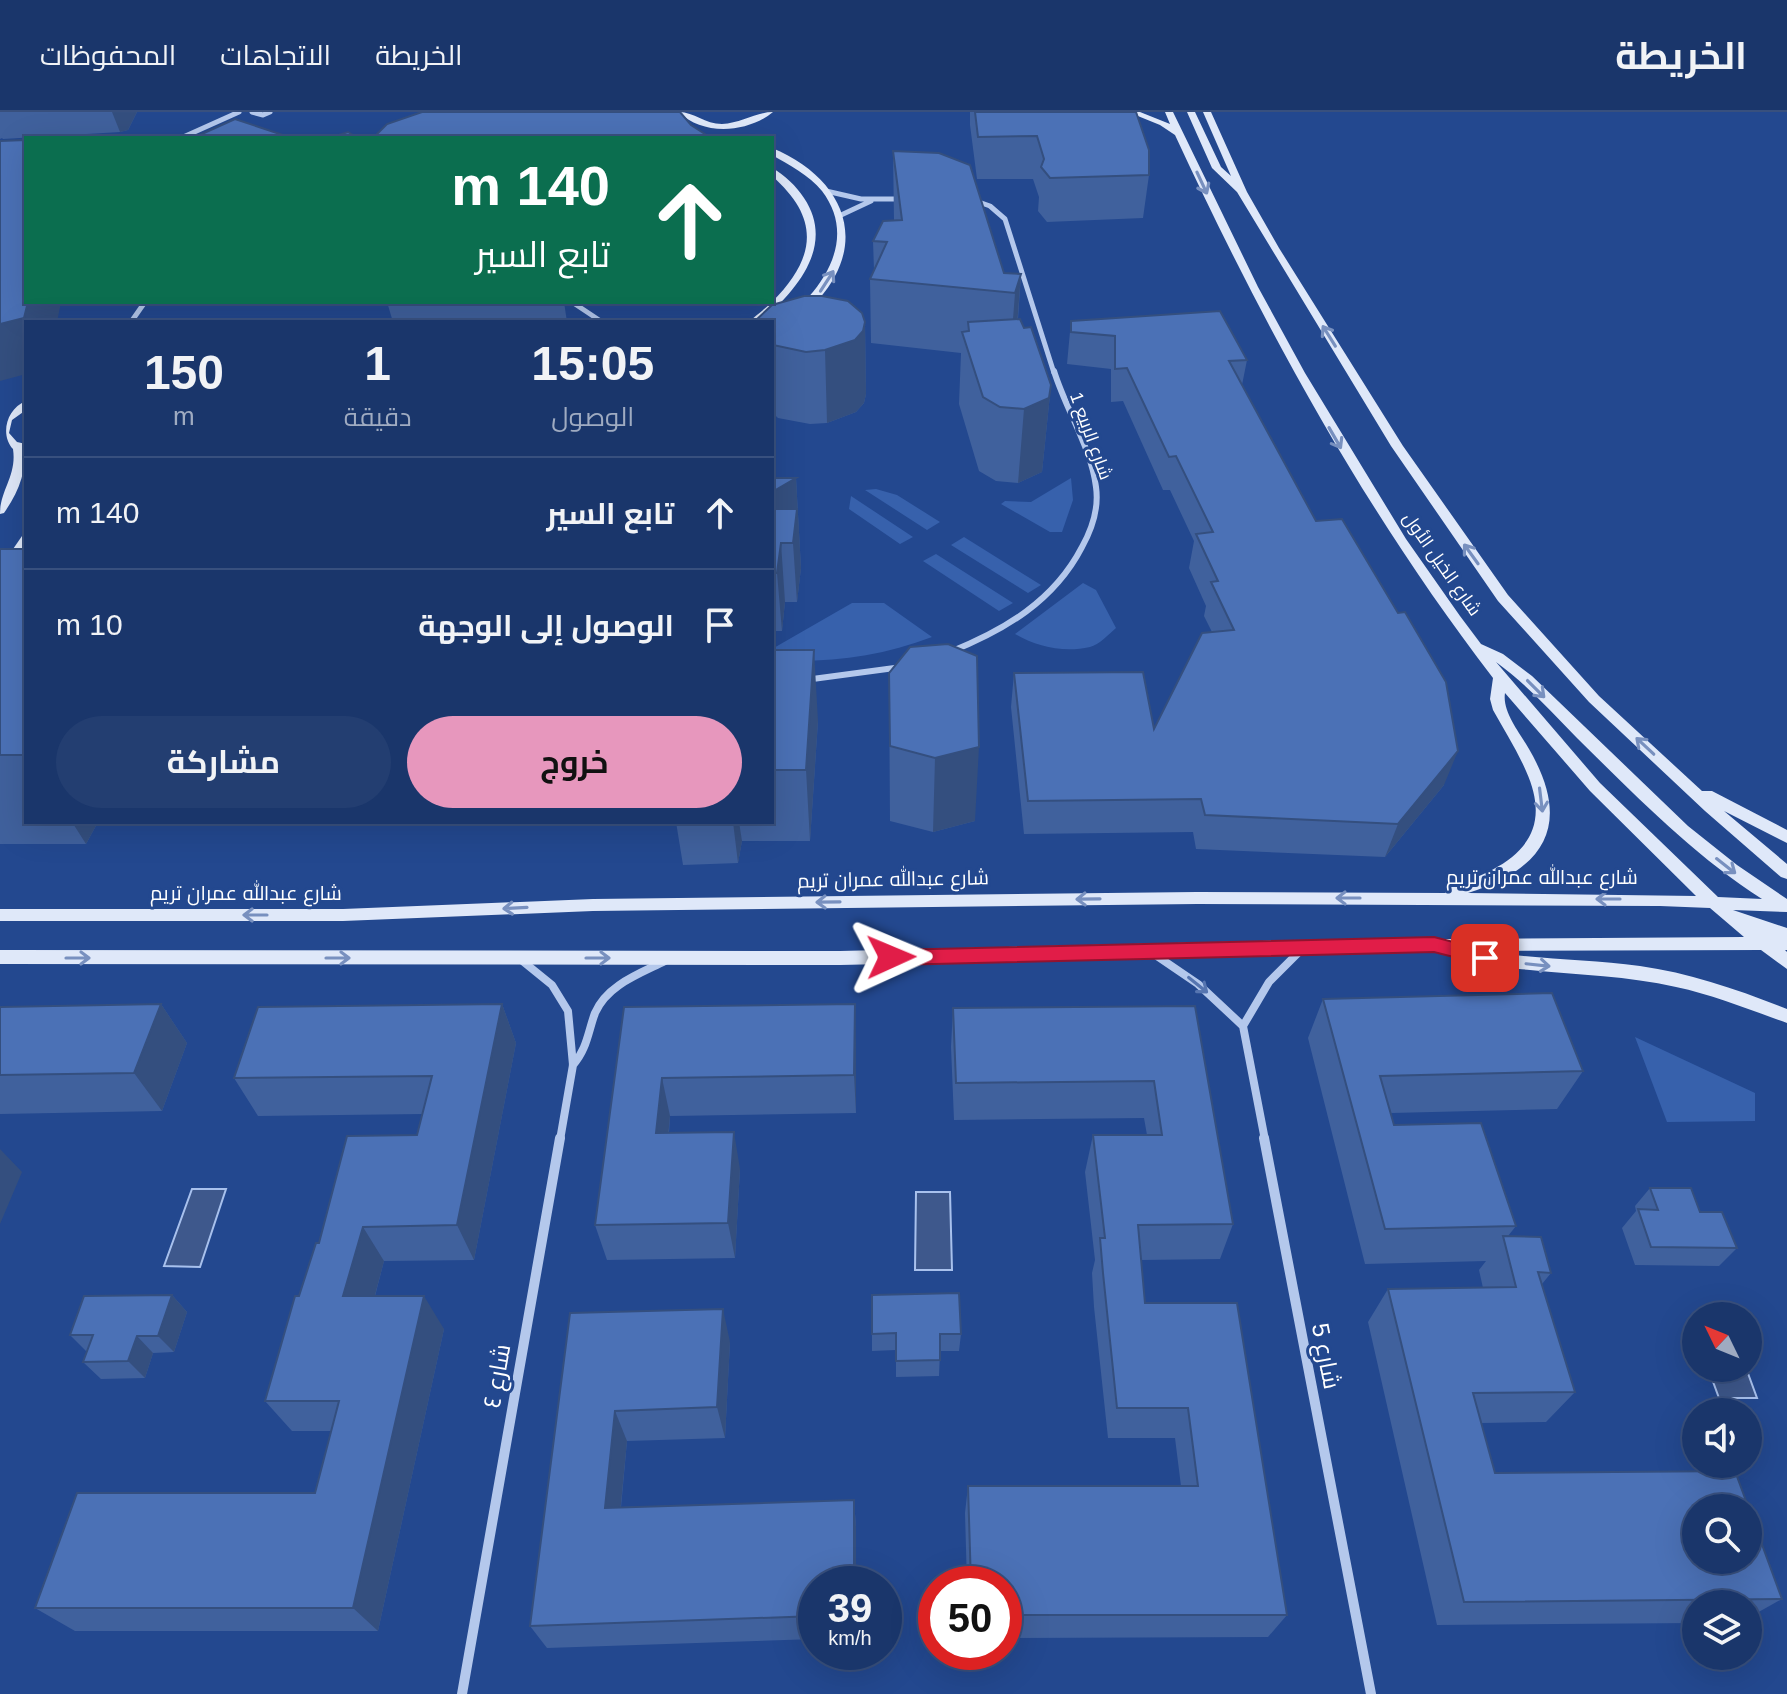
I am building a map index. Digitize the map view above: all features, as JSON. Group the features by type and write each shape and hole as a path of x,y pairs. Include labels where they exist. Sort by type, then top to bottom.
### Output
{"main road":[{"path":"683,112 724,136"},
{"path":"703,123 734,125 769,112 782,112"},
{"path":"1132,112 1163,123 1178,133"},
{"name":"شارع الخيل الأول","path":"1169,112 1233,249 1338,443 1383,516 1474,644 1579,770 1721,908 1787,962"},
{"name":"شارع الخيل الأول","path":"1207,112 1242,192 1397,446 1468,551 1545,647 1594,699 1787,873"},
{"path":"1190,113 1217,168 1242,192"},
{"path":"754,120 756,134"},
{"path":"774,152 826,191 844,230 835,269 805,309 774,333"},
{"path":"756,320 794,286 806,267 812,248 810,215 791,187 774,173"},
{"path":"0,413 24,404"},
{"path":"0,510 19,477 22,461 15,446 3,433 4,426 14,411 24,404"},
{"path":"0,578 24,542"},
{"path":"1474,644 1517,670 1610,762 1723,864 1787,906"},
{"path":"1429,898 1483,884 1511,869 1531,850 1542,828 1544,805 1539,782 1500,710 1497,688 1500,677"},
{"path":"1674,773 1787,837"},
{"name":"شارع عبدالله عمران تريم","path":"0,915 343,915 593,905 1181,898 1660,900 1721,908"},
{"path":"1721,908 1787,906"},
{"path":"1721,908 1787,935"},
{"path":"0,957 913,957 1305,946 1787,944"},
{"path":"1434,945 1511,962 1638,973 1687,982 1787,1016"}],"street":[{"path":"185,136 239,112"},
{"path":"252,112 263,115 270,112"},
{"path":"826,191 873,200 917,198"},
{"name":"شارع الربيع 1","path":"941,655 997,631 1051,593 1068,575 1080,553 1095,515 1097,500 1092,474 1066,409 1005,219 990,206 967,199"},
{"path":"839,216 873,200"},
{"path":"575,304 599,320"},
{"path":"793,680 837,677 913,664"},
{"path":"1148,950 1198,984 1243,1026 1269,982 1305,946"},
{"name":"شارع ٤","path":"573,1065 588,1046 595,1015 602,1001 626,981 671,958"},
{"name":"شارع ٤","path":"462,1694 573,1065 565,1003 550,983 520,959"},
{"name":"شارع 5","path":"1243,1026 1371,1694"}],"shaded area":[{"path":"1071,478 1073,500 1062,532 1050,532 1001,504 1005,501 1031,502"},
{"path":"876,489 897,495 940,522 927,530 865,490"},
{"path":"851,496 913,537 900,544 849,509"},
{"path":"964,537 1041,585 1028,593 951,545"},
{"path":"936,554 1013,603 999,611 923,561"},
{"path":"1083,583 1096,590 1116,628 1100,642 1080,649 1061,649 1015,634"},
{"path":"852,603 884,603 932,637 853,657 813,660 774,660 774,648"},
{"path":"1635,1037 1755,1093 1755,1121 1667,1122"},
{"path":"192,1189 226,1189 200,1267 164,1266"},
{"path":"916,1192 950,1192 952,1270 915,1270"},
{"path":"1713,1382 1751,1382 1757,1398 1719,1398"}],"building":[{"path":"422,112 680,112 691,125 708,136 375,136 387,124"},
{"path":"975,112 1136,112 1149,150 1149,175 1050,178 1041,167 1044,159 1037,136 978,137"},
{"path":"235,119 286,136 197,136"},
{"path":"24,140 24,304 28,304 24,318 0,324 0,141"},
{"path":"893,151 939,153 970,165 1004,273 1021,274 1015,293 870,279 887,242 873,241 883,221 902,220"},
{"path":"804,296 848,301 862,313 865,322 863,331 855,340 825,350 806,352 774,345 774,320 756,320 772,305"},
{"path":"1220,311 1247,360 1229,361 1316,521 1342,519 1398,613 1405,612 1446,682 1458,751 1398,824 1205,815 1201,799 1028,801 1014,673 1143,672 1154,729 1202,633 1234,630 1211,582 1218,581 1196,534 1213,532 1176,456 1169,457 1127,368 1115,369 1115,336 1071,332 1071,321"},
{"path":"1020,319 1024,328 1031,327 1051,385 1049,398 1024,409 1000,407 983,397 962,332 969,331 968,322"},
{"path":"774,478 796,478 774,491"},
{"path":"774,509 797,509 793,543 781,543 777,573 774,573"},
{"path":"0,549 24,549 24,755 0,755"},
{"path":"948,644 977,656 979,747 935,758 890,746 889,673 910,647"},
{"path":"774,650 814,650 806,770 774,770"},
{"path":"1552,993 1583,1071 1380,1076 1394,1125 1481,1123 1516,1226 1385,1229 1323,999"},
{"path":"161,1004 134,1073 0,1075 0,1007"},
{"path":"502,1004 457,1225 363,1227 343,1296 424,1296 353,1608 35,1608 77,1493 315,1493 339,1401 265,1401 295,1296 299,1296 316,1243 319,1243 347,1136 417,1135 432,1076 234,1078 258,1007"},
{"path":"855,1004 854,1075 662,1078 656,1133 734,1132 728,1223 595,1225 624,1007"},
{"path":"1195,1006 1233,1224 1138,1225 1145,1303 1237,1303 1287,1615 1022,1615 1022,1566 970,1566 968,1486 1198,1486 1188,1408 1117,1408 1100,1238 1105,1238 1093,1135 1162,1135 1154,1081 956,1083 953,1008"},
{"path":"1650,1188 1691,1188 1700,1212 1722,1212 1737,1248 1651,1247 1638,1209 1658,1210"},
{"path":"1503,1236 1541,1237 1551,1273 1538,1272 1575,1392 1473,1393 1495,1473 1682,1471 1682,1478 1738,1478 1743,1494 1682,1494 1682,1574 1762,1574 1762,1545 1782,1599 1762,1599 1762,1590 1682,1590 1682,1600 1464,1602 1388,1289 1516,1287"},
{"path":"959,1293 961,1334 940,1334 940,1360 896,1361 896,1333 872,1334 872,1295"},
{"path":"172,1295 158,1336 137,1336 128,1361 83,1362 93,1335 70,1335 84,1296"},
{"path":"723,1309 717,1407 615,1411 605,1508 854,1500 854,1566 798,1566 798,1617 530,1626 570,1313"}],"route":[{"path":"891,957 1434,945 1485,958"}]}
